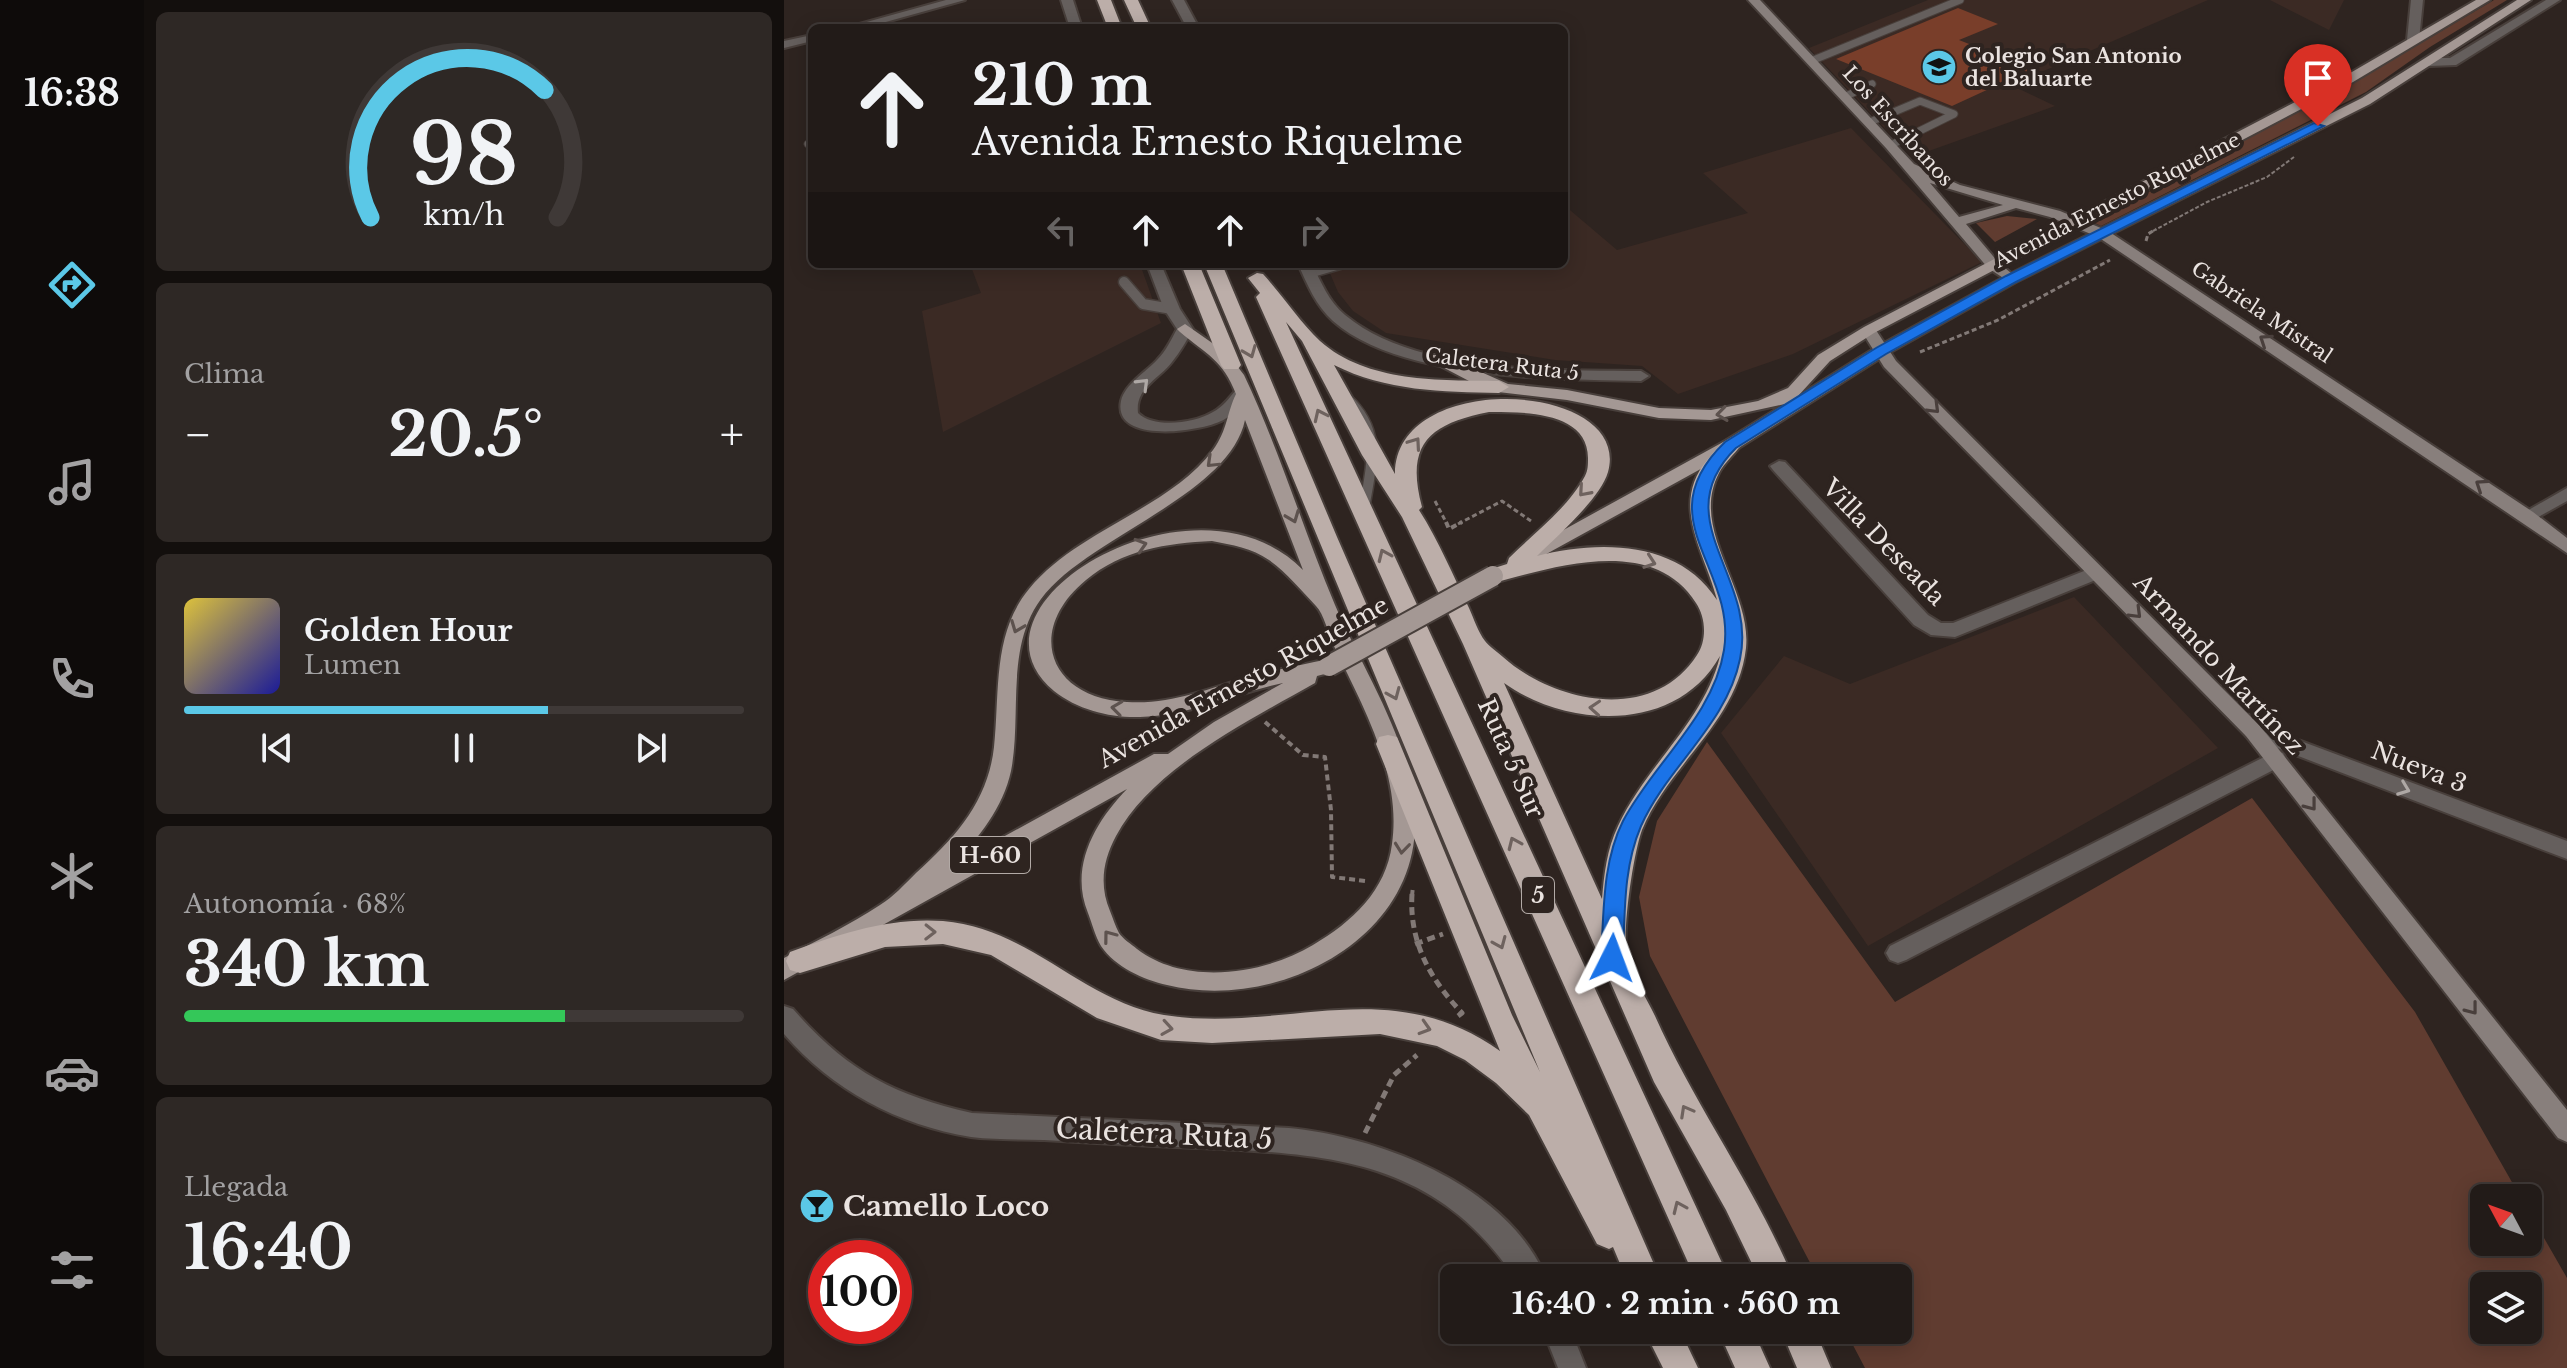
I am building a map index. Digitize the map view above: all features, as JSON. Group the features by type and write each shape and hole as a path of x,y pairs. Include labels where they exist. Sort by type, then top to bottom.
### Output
{"highway":[{"path":"1104,0 1113,24"},
{"path":"1131,0 1142,24"},
{"path":"1192,268 1231,365"},
{"name":"5","path":"1215,268 1637,1264"},
{"path":"1254,271 1310,339 1372,455 1413,517 1475,644 1665,1072 1737,1199 1769,1264"},
{"name":"Ruta 5 Sur","path":"1254,271 1706,1264"},
{"path":"1310,339 1343,363 1387,379 1423,385 1499,387"},
{"path":"1413,517 1405,469 1411,444 1419,434 1457,412 1489,405 1522,404 1552,410 1576,422 1593,438 1600,457 1595,478 1517,563"},
{"path":"1612,958 1616,881 1632,825 1660,778 1708,712 1730,664 1734,646 1732,610 1698,513 1700,490 1707,472 1731,445"},
{"path":"1475,644 1512,677 1549,699 1567,705 1606,709 1642,704 1673,691 1696,673 1714,642 1712,610 1699,590 1678,574 1649,561 1613,554 1586,554 1554,558 1493,576"},
{"path":"1388,744 1498,1015 1540,1105 1625,1264"},
{"path":"792,965 849,943 895,933 962,934 1009,949 1099,1007 1161,1028 1228,1030 1371,1019 1410,1024 1441,1033 1484,1056 1540,1105"},
{"path":"1670,1344 1681,1368"},
{"path":"1742,1344 1753,1368"},
{"path":"1804,1344 1814,1368"}],"main road":[{"name":"Los Escribanos","path":"1754,0 1891,145 1993,265 2011,279"},
{"name":"Avenida Ernesto Riquelme","path":"1731,445 1796,390 1824,358 1869,330 2349,79 2484,0"},
{"name":"Avenida Ernesto Riquelme","path":"792,965 1731,445 1881,351 2011,279 2366,101 2525,0"},
{"name":"Gabriela Mistral","path":"1908,166 1966,194 2079,221 2103,234 2527,516 2567,547"},
{"path":"1958,222 1989,211 2029,207"},
{"path":"1185,329 1231,365 1294,518 1326,608 1388,744 1402,799 1403,825 1400,865 1392,884 1380,904 1346,939 1299,966 1246,981 1219,983 1169,977 1146,968 1112,942 1101,925 1091,887 1099,847 1125,805 1154,777 1231,721"},
{"name":"Armando Martínez","path":"1869,330 1890,364 2253,731 2567,1130"},
{"path":"1437,358 1499,387 1559,393 1656,414 1696,417 1750,409 1796,390"},
{"path":"890,911 956,846 991,800 1003,751 1010,648 1014,631 1031,598 1044,582 1077,554 1183,486 1207,467 1222,452 1240,423 1242,393"},
{"path":"1326,608 1285,563 1258,546 1225,536 1177,537 1128,549 1077,578 1053,604 1045,618 1040,646 1048,672 1071,693 1095,704 1125,709 1190,704 1247,685 1329,666"}],"street":[{"path":"878,24 959,0"},
{"path":"1067,0 1075,24"},
{"path":"1178,0 1191,24"},
{"path":"2413,40 2417,0"},
{"path":"2429,62 2452,62 2554,0"},
{"path":"784,45 808,39"},
{"path":"1156,268 1172,309 1185,329 1167,359 1131,398 1129,410 1133,416 1154,427 1193,425 1227,411 1242,393"},
{"name":"Caletera Ruta 5","path":"1307,269 1325,303 1343,322 1385,344 1437,358 1531,371 1641,376"},
{"name":"Villa Deseada","path":"1779,466 1921,620 1938,630 1955,630 2096,573"},
{"path":"2527,516 2567,494"},
{"name":"Nueva 3","path":"2253,731 2567,850"},
{"path":"1898,953 2276,759"},
{"name":"Caletera Ruta 5","path":"784,1017 830,1067 893,1104 931,1116 972,1125 1284,1140 1357,1151 1412,1172 1452,1195 1504,1241 1521,1264"},
{"path":"1563,1344 1572,1368"}],"lane":[{"path":"1811,61 1960,0"},
{"path":"1844,97 1872,84"},
{"path":"1870,122 1920,101 1954,114 1891,145"},
{"path":"1124,282 1133,298 1141,304 1172,309"},
{"path":"1364,511 1372,455"},
{"path":"1441,869 1447,819"}],"path":[{"path":"1502,501 1546,532"},
{"path":"1252,709 1303,755 1325,757 1331,810 1332,877 1413,886 1412,925 1422,963 1432,981 1462,1013 1394,1075 1357,1151"}],"shaded area":[{"name":"Colegio San Antonio del Baluarte","path":"1928,0 2208,0 2011,85 2055,106 1912,157 1809,48"},
{"path":"2270,0 2344,0 2329,30"},
{"path":"2494,0 2507,0 2430,47 2366,92 2101,226 2093,222 2382,66"},
{"path":"1851,128 1982,262 1793,354 1678,394 1642,366 1555,360 1386,333 1353,311 1338,292 1328,268 1568,268 1568,208 1617,250 1748,213 1703,173"},
{"path":"2007,216 2037,219 1995,242 1976,223"},
{"path":"972,268 1141,268 1161,323 943,432 922,311 981,293"},
{"path":"2074,597 2218,748 1868,946 1721,733 1784,656 1850,684"},
{"path":"1707,742 1895,1002 2252,798 2415,1012 2513,1184 2470,1184 2470,1256 2542,1256 2542,1234 2567,1278 2567,1368 1865,1368 1852,1344 1912,1344 1912,1264 1811,1264 1650,956 1639,897 1657,821"}],"building":[{"path":"1958,8 1998,24 1959,40 2007,59 2016,55 2041,65 1952,106 1836,59"}],"place":[{"name":"Colegio San Antonio del Baluarte","path":"1939,67"},
{"name":"Camello Loco","path":"817,1206"}],"route":[{"path":"1612,958 1616,881 1625,842 1660,778 1718,696 1734,646 1732,610 1698,513 1700,490 1713,462 1731,445 1881,351 2011,279 2318,126"}]}
